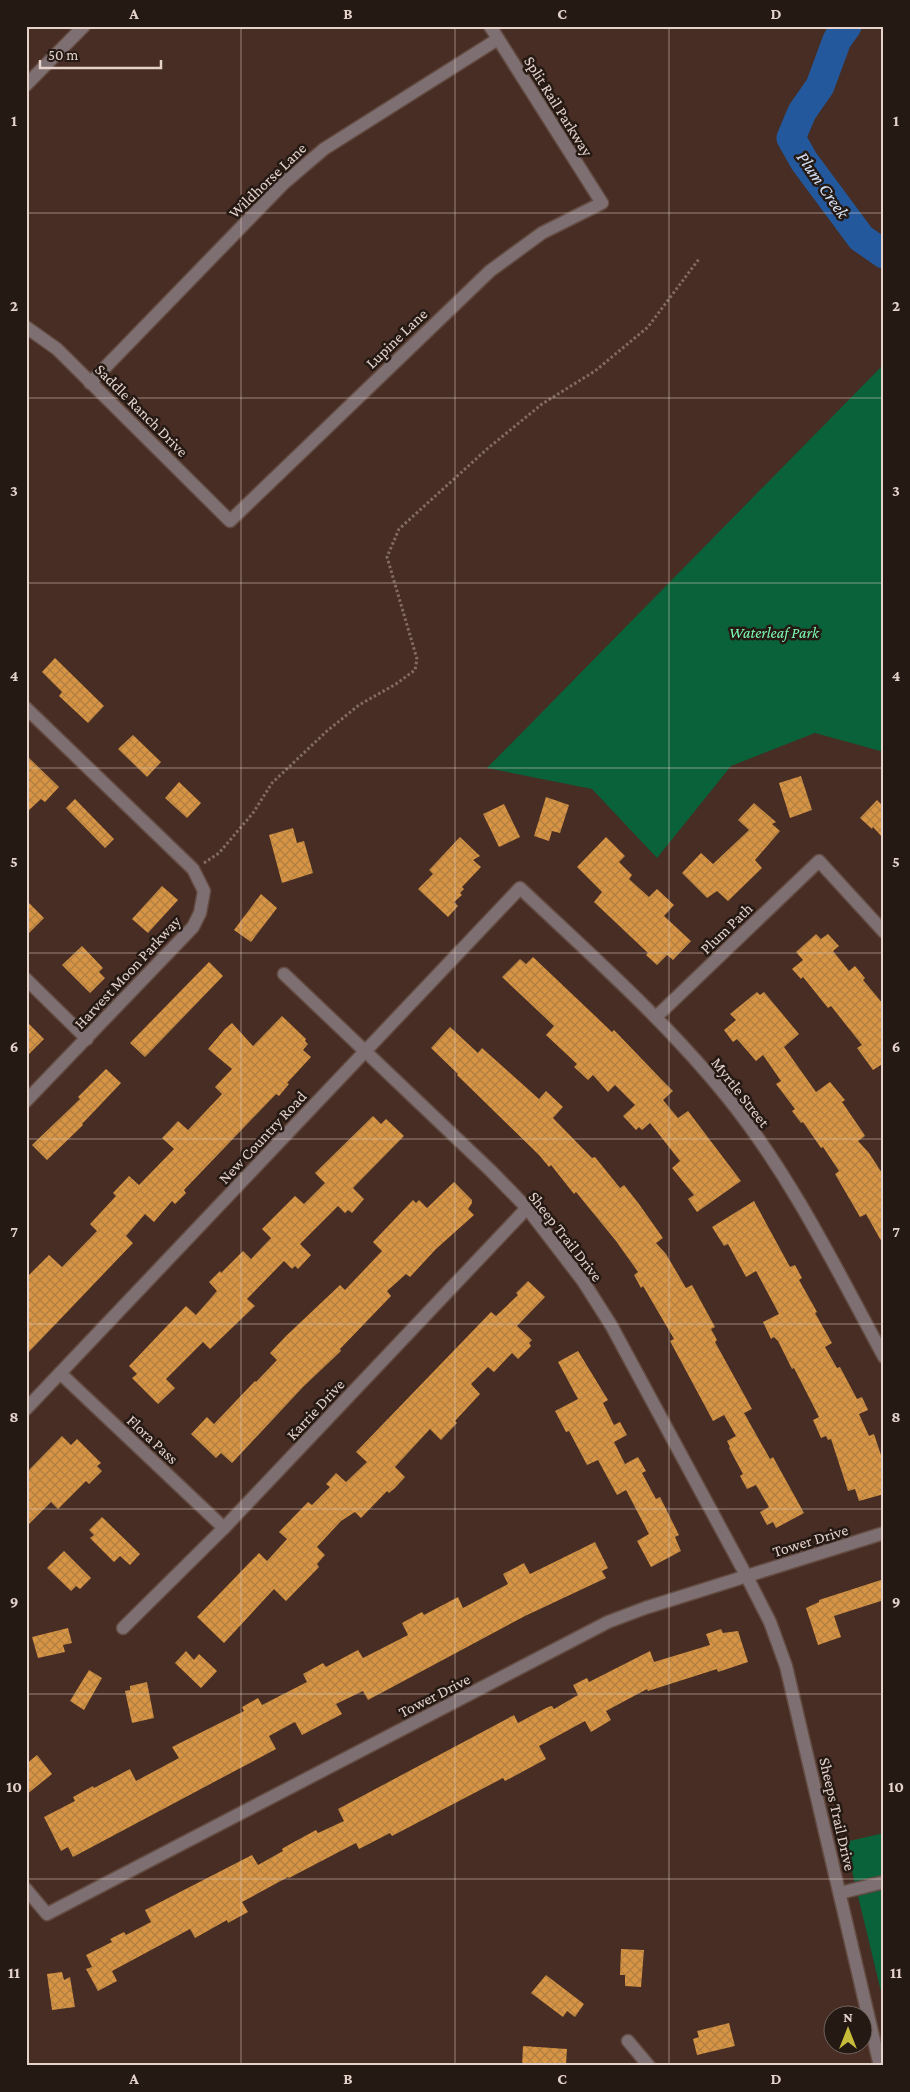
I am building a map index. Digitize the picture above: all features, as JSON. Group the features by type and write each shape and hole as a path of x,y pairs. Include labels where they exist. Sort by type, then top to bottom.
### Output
{"street":[{"path":"29,78 84,26"},
{"name":"Split Rail Parkway","path":"490,26 602,203"},
{"name":"Wildhorse Lane","path":"90,383 283,184 317,155 371,118 498,39"},
{"name":"Lupine Lane","path":"230,521 490,271 542,233 602,203"},
{"name":"Saddle Ranch Drive","path":"26,327 57,350 230,521"},
{"name":"Harvest Moon Parkway","path":"26,708 192,870 204,891 200,913 194,927 26,1101"},
{"name":"Plum Path","path":"656,1018 819,861 884,932"},
{"name":"Myrtle Street","path":"520,888 656,1018 729,1099 769,1154 805,1212 884,1356"},
{"name":"New Country Road","path":"26,1409 520,888"},
{"name":"Sheep Trail Drive","path":"284,974 491,1171 527,1208 583,1281 611,1325 747,1577"},
{"path":"26,979 87,1038"},
{"name":"Karrie Drive","path":"123,1628 224,1528 527,1208"},
{"name":"Flora Pass","path":"60,1373 224,1528"},
{"name":"Tower Drive","path":"26,1889 46,1914 608,1622 645,1608 884,1534"},
{"name":"Sheeps Trail Drive","path":"747,1577 770,1622 786,1666 881,2057"},
{"path":"840,1893 884,1882"},
{"path":"628,2041 650,2066"}],"path":[{"path":"192,870 219,853 254,813 272,783 327,731 359,705 396,684 415,670 417,658 387,557 399,529 487,449 542,404 595,371 648,327 699,259"}],"green space":[{"name":"Waterleaf Park","path":"884,364 884,752 815,733 731,766 657,858 592,789 487,768"},
{"path":"884,1833 884,2004 845,1842"}],"building":[{"path":"55,658 104,706 88,723 59,696 62,692 42,672"},
{"path":"133,735 161,762 147,777 118,749"},
{"path":"26,755 59,787 45,802 41,799 26,813"},
{"path":"801,776 812,810 790,818 779,783"},
{"path":"179,782 201,803 187,818 165,798"},
{"path":"546,797 569,805 560,833 552,831 549,841 534,836"},
{"path":"75,799 114,839 105,848 66,808"},
{"path":"877,800 884,807 884,839 873,827 872,829 860,818"},
{"path":"754,803 776,822 772,824 780,831 755,860 762,868 728,901 717,891 707,898 682,873 701,853 713,864 749,830 738,820"},
{"path":"504,804 520,837 499,847 483,814"},
{"path":"293,828 297,843 304,841 313,873 282,883 269,835"},
{"path":"460,837 480,856 473,860 481,867 462,887 464,889 460,893 462,895 454,902 458,906 448,917 418,889 433,874 429,870"},
{"path":"606,837 625,856 619,862 632,875 629,879 649,897 657,889 674,905 664,916 691,941 673,960 667,955 657,965 646,955 648,953 594,902 602,892 577,867"},
{"path":"162,886 178,900 148,933 132,919"},
{"path":"261,894 277,908 251,942 234,930"},
{"path":"26,900 44,918 26,936"},
{"path":"816,934 821,939 828,934 839,946 833,951 849,971 855,966 865,978 863,980 884,1005 884,1063 873,1070 857,1048 862,1045 831,1006 828,1008 803,977 801,979 792,969 803,960 796,952"},
{"path":"82,946 103,968 99,972 105,978 90,993 62,965"},
{"path":"533,957 612,1032 614,1030 673,1091 663,1100 678,1118 688,1111 741,1181 697,1212 688,1199 694,1195 672,1168 680,1161 650,1123 642,1130 639,1127 636,1130 623,1116 635,1105 615,1085 608,1092 593,1075 588,1080 574,1067 577,1064 546,1035 554,1026 502,977 520,959 526,964"},
{"path":"209,962 223,976 145,1057 130,1043"},
{"path":"757,992 760,995 764,992 799,1034 784,1047 816,1092 830,1082 845,1100 842,1102 865,1136 858,1141 869,1153 884,1176 884,1246 866,1214 860,1217 835,1174 839,1171 823,1147 821,1148 803,1122 801,1123 792,1111 795,1109 776,1084 781,1081 763,1055 756,1061 737,1039 733,1042 724,1030 736,1020 730,1014"},
{"path":"282,1016 306,1039 305,1041 308,1044 303,1050 311,1057 287,1083 289,1084 279,1096 276,1094 184,1190 186,1193 175,1204 172,1201 154,1222 145,1214 126,1236 133,1243 26,1355 26,1278 49,1255 62,1267 97,1231 90,1224 116,1196 113,1193 129,1176 139,1185 174,1149 162,1138 178,1121 188,1130 222,1094 215,1087 232,1069 208,1049 225,1029 232,1023 253,1046"},
{"path":"26,1021 44,1039 26,1057"},
{"path":"450,1027 478,1053 482,1048 539,1099 546,1091 563,1107 553,1118 592,1158 595,1157 620,1188 624,1185 639,1204 663,1238 656,1243 666,1254 686,1288 692,1285 715,1327 711,1329 717,1340 715,1342 752,1409 744,1413 770,1459 773,1457 804,1513 776,1528 773,1522 767,1525 760,1512 769,1507 756,1485 747,1489 740,1476 743,1474 729,1448 727,1441 736,1436 724,1415 713,1421 670,1341 674,1339 643,1286 641,1288 634,1275 638,1272 616,1241 576,1192 574,1194 551,1165 549,1167 431,1048"},
{"path":"106,1069 121,1083 83,1125 47,1160 32,1145 80,1099 78,1097"},
{"path":"373,1116 381,1124 386,1119 404,1136 353,1188 364,1199 352,1213 348,1210 345,1213 338,1206 300,1244 311,1255 298,1269 295,1266 292,1269 284,1261 247,1299 255,1306 210,1349 203,1342 166,1379 175,1388 158,1404 132,1378 137,1374 129,1366 186,1306 196,1315 217,1291 209,1282 220,1271 221,1273 243,1251 251,1259 271,1238 262,1229 295,1196 304,1204 325,1183 315,1173"},
{"path":"454,1182 472,1200 468,1209 474,1215 436,1249 410,1277 406,1274 387,1291 391,1296 340,1349 341,1351 303,1387 232,1463 221,1453 216,1458 191,1434 207,1417 214,1424 277,1360 270,1353 286,1336 340,1285 345,1290 382,1251 373,1242 413,1200 416,1203 419,1200 427,1208"},
{"path":"754,1201 790,1267 795,1265 802,1278 799,1280 832,1343 825,1347 837,1368 840,1367 857,1399 862,1397 868,1410 859,1414 869,1436 874,1434 884,1464 884,1494 859,1501 855,1489 848,1491 831,1439 828,1440 826,1436 821,1438 813,1420 819,1417 794,1368 792,1369 778,1341 774,1337 771,1339 763,1322 779,1314 756,1271 746,1277 728,1244 724,1246 712,1227"},
{"path":"528,1281 545,1297 517,1326 532,1340 529,1343 531,1346 518,1359 512,1353 494,1372 488,1367 471,1384 480,1394 455,1421 457,1423 441,1440 430,1429 395,1467 405,1477 395,1488 389,1493 387,1491 361,1518 355,1512 341,1521 317,1547 325,1555 317,1564 319,1567 286,1601 274,1589 224,1643 197,1617 259,1553 267,1561 287,1539 279,1532 308,1502 312,1505 330,1487 326,1484 336,1473 346,1482 367,1462 356,1452 491,1312 496,1316 518,1295 516,1293"},
{"path":"578,1351 608,1400 603,1403 614,1425 620,1422 627,1435 614,1442 625,1464 638,1457 646,1471 642,1473 656,1499 660,1497 679,1535 675,1537 681,1551 651,1567 637,1541 649,1534 626,1490 617,1495 598,1460 587,1465 569,1431 566,1432 555,1411 578,1399 558,1362"},
{"path":"62,1436 71,1445 77,1439 101,1463 97,1466 102,1471 89,1484 86,1481 58,1509 51,1502 26,1527 26,1473"},
{"path":"102,1517 140,1554 130,1565 120,1556 114,1562 90,1538 94,1535 89,1530"},
{"path":"595,1542 608,1568 602,1571 606,1578 525,1616 368,1700 363,1691 336,1704 342,1714 302,1735 295,1722 291,1724 269,1736 276,1749 73,1857 68,1847 61,1851 44,1817 75,1801 73,1797 130,1769 136,1781 179,1758 172,1747 244,1711 242,1707 258,1698 262,1705 307,1682 303,1674 323,1663 326,1667 358,1650 363,1658 408,1635 402,1623 422,1612 424,1615 458,1597 463,1608 508,1584 503,1574 524,1563 530,1574"},
{"path":"64,1551 91,1578 80,1589 76,1586 71,1591 47,1568"},
{"path":"884,1579 884,1600 834,1616 841,1637 818,1645 806,1608 819,1602 819,1600"},
{"path":"68,1628 72,1643 63,1645 65,1652 38,1658 32,1637"},
{"path":"721,1629 723,1633 738,1631 748,1662 718,1672 717,1669 648,1691 647,1689 606,1711 611,1720 591,1732 585,1721 539,1746 546,1759 505,1781 503,1778 392,1836 390,1833 359,1849 356,1843 288,1877 242,1902 248,1912 228,1923 227,1920 195,1938 190,1929 112,1971 117,1981 98,1991 86,1969 92,1967 86,1955 112,1942 110,1939 124,1932 126,1935 151,1922 145,1910 252,1855 258,1865 316,1830 318,1833 344,1821 338,1809 514,1715 518,1723 548,1707 552,1706 554,1709 578,1695 573,1685 587,1678 589,1682 650,1651 654,1662 710,1645 706,1634"},
{"path":"186,1651 194,1660 199,1654 217,1671 201,1688 175,1663"},
{"path":"89,1670 102,1678 84,1710 70,1701"},
{"path":"147,1682 154,1718 132,1723 125,1691 130,1690 130,1686"},
{"path":"37,1755 52,1774 26,1795 26,1764"},
{"path":"621,1949 644,1950 641,1987 625,1986 625,1975 620,1975"},
{"path":"62,1972 64,1980 70,1977 75,2007 52,2010 47,1974"},
{"path":"546,1975 584,2004 575,2017 567,2011 563,2017 531,1993"},
{"path":"729,2023 735,2046 697,2055 693,2039 699,2037 697,2031"},
{"path":"523,2046 567,2049 566,2064 552,2063 552,2066 522,2066"}],"waterway":[{"name":"Plum Creek","path":"847,26 837,40 820,86 802,112 791,138 804,161 861,238 884,254"}]}
